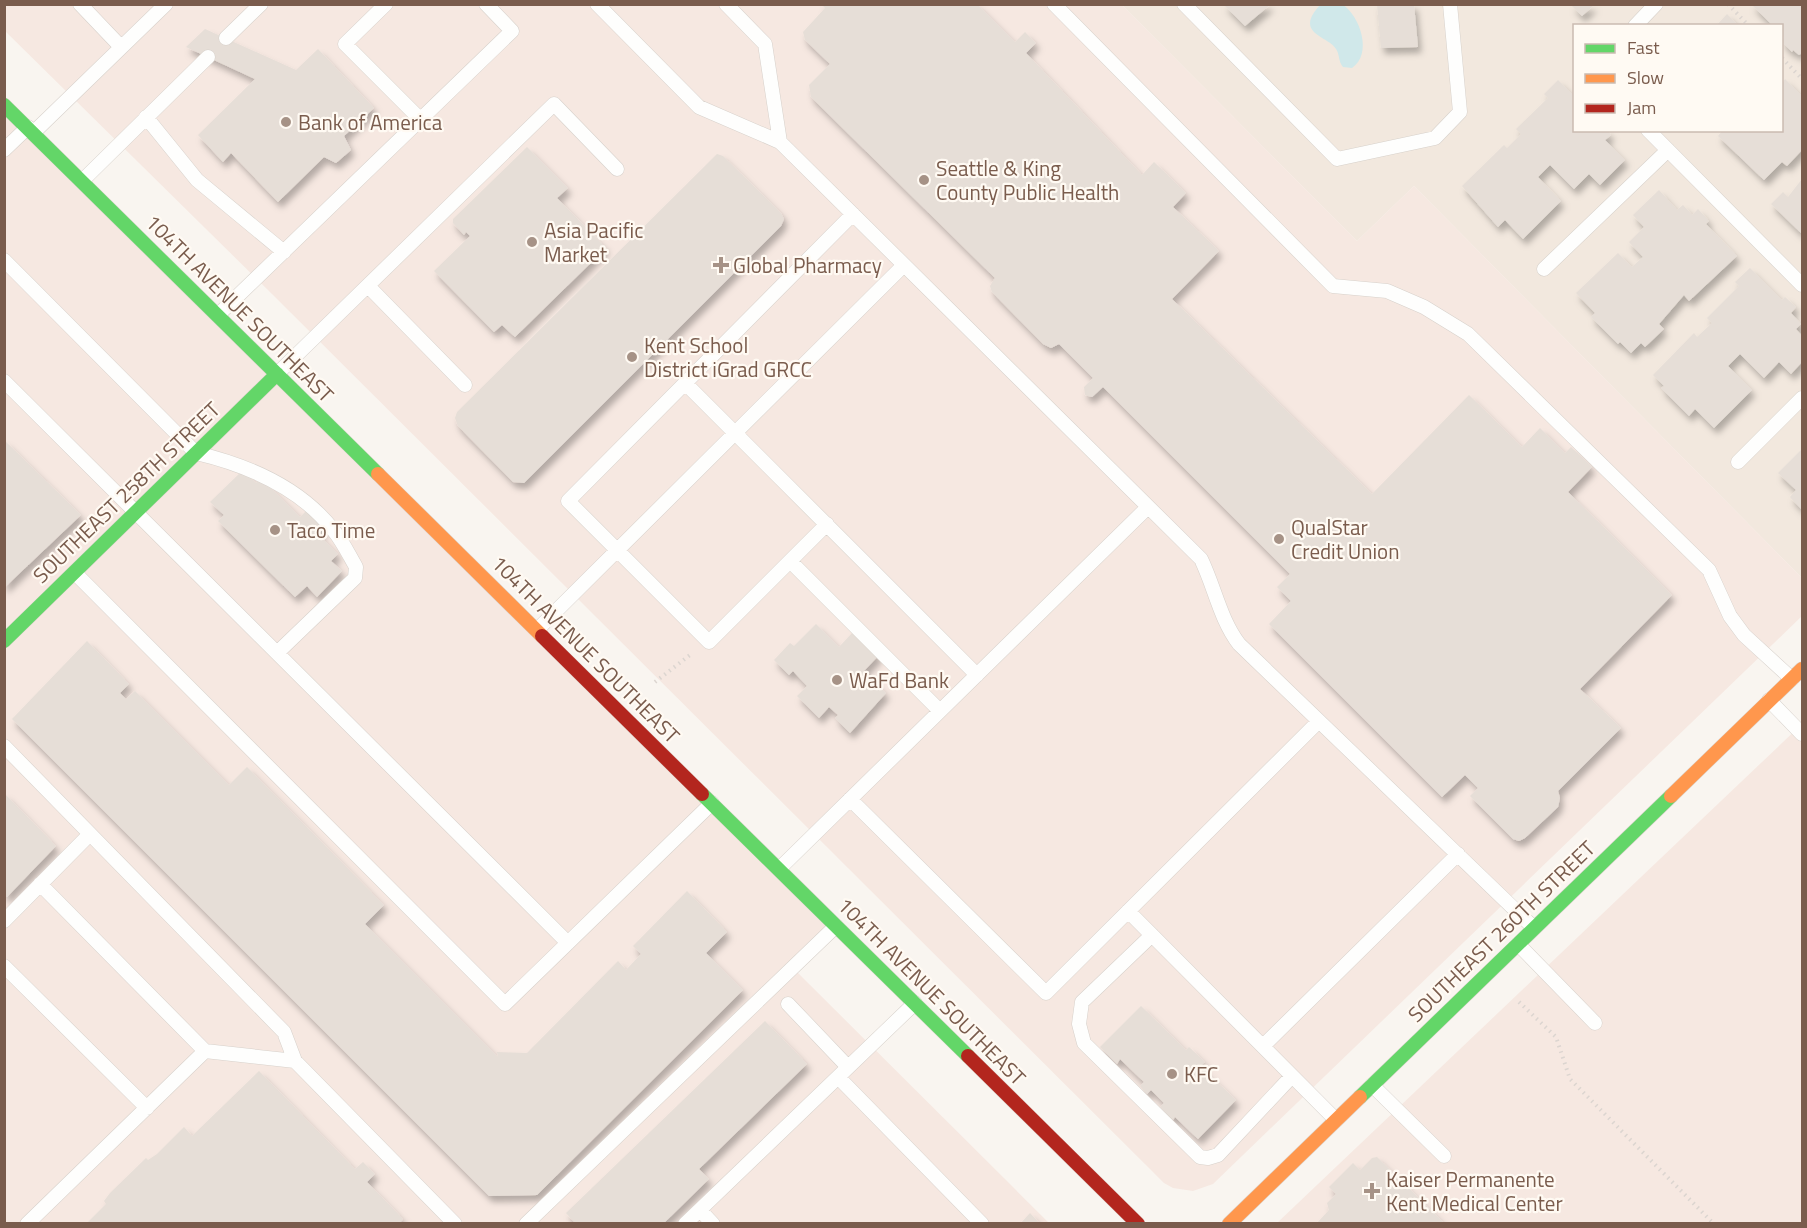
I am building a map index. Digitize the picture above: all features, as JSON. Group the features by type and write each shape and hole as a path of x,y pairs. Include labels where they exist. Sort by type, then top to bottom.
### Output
{"street":[{"name":"104TH AVENUE SOUTHEAST","path":"4,105 1138,1224"},
{"name":"SOUTHEAST 258TH STREET","path":"4,641 277,374"},
{"name":"SOUTHEAST 260TH STREET","path":"1229,1224 1803,669"}],"lane":[{"path":"80,4 122,47"},
{"path":"4,150 30,130 166,4"},
{"path":"226,38 261,4"},
{"path":"386,4 345,44 421,120"},
{"path":"218,315 512,31 486,4"},
{"path":"597,4 699,107 780,142 1201,559 1213,586 1226,627 1239,644 1534,928"},
{"path":"726,4 765,44 780,142"},
{"path":"1054,4 1333,286 1388,291 1424,307 1468,334 1709,570 1731,616 1744,635 1792,679"},
{"path":"1184,4 1337,159 1435,138 1460,112 1450,4"},
{"path":"1637,24 1656,4"},
{"path":"82,181 208,57"},
{"path":"277,374 554,104 617,169"},
{"path":"146,117 197,180 284,252"},
{"path":"1650,132 1803,285"},
{"path":"1544,269 1668,150"},
{"path":"826,524 709,642 568,501 853,214"},
{"path":"4,260 196,453 232,461 265,475 303,502 334,530 356,567 355,578 277,653"},
{"path":"537,630 904,265"},
{"path":"368,286 465,385"},
{"path":"4,381 568,943"},
{"path":"686,383 977,675"},
{"path":"1738,462 1803,398"},
{"path":"779,869 1148,507"},
{"path":"790,561 940,711"},
{"path":"75,573 505,1004 712,803"},
{"path":"1769,700 1803,734"},
{"path":"850,799 1046,993 1319,721"},
{"path":"4,746 284,1032 296,1061 455,1224"},
{"path":"4,921 90,834"},
{"path":"1263,1046 1458,854"},
{"path":"40,884 205,1051 296,1061"},
{"path":"1128,911 1336,1119"},
{"path":"526,1224 836,926"},
{"path":"1152,935 1082,1002 1079,1024 1084,1043 1200,1157 1208,1158 1218,1155 1292,1076"},
{"path":"1518,944 1595,1023"},
{"path":"4,966 147,1108"},
{"path":"685,1224 915,1003"},
{"path":"788,1004 848,1067"},
{"path":"27,1224 205,1051"},
{"path":"838,1077 982,1224"},
{"path":"1372,1085 1444,1156"},
{"path":"700,1210 713,1224"}],"path":[{"path":"1728,4 1747,24"},
{"path":"1783,59 1803,79"},
{"path":"655,682 681,660 692,654"},
{"path":"1519,1002 1556,1037 1570,1079 1714,1224"}],"shaded area":[{"path":"4,5 1122,5 1357,241 1414,186 1802,578 1802,616 1213,1184 1193,1191 1173,1188 1164,1183 5,31"},
{"path":"1122,5 1802,5 1802,578 1414,186 1357,241"},
{"path":"4,105 836,926 793,968 1049,1223 5,1223"},
{"path":"1802,724 1802,1223 1277,1223"}],"water":[{"path":"1320,5 1343,5 1355,18 1362,35 1363,45 1362,54 1352,68 1343,67 1336,49 1311,28 1310,22"}],"building":[{"path":"821,4 977,4 1015,42 1025,32 1036,43 1026,53 1142,175 1154,162 1186,193 1173,207 1219,251 1172,299 1372,494 1469,395 1522,447 1540,428 1565,453 1571,447 1592,467 1568,492 1672,595 1580,689 1621,728 1558,791 1560,798 1558,807 1525,838 1519,841 1513,839 1470,796 1478,788 1465,775 1442,797 1269,624 1291,601 1277,587 1290,574 1103,387 1092,397 1085,395 1084,387 1093,378 1059,344 1051,348 1043,344 992,292 990,286 995,278 811,97 809,85 830,64 805,40 803,32 825,8"},
{"path":"1223,4 1271,4 1245,26"},
{"path":"1377,4 1414,4 1418,47 1381,48"},
{"path":"1751,4 1802,4 1802,53 1799,55 1793,50 1792,52 1783,43 1783,24 1771,24"},
{"path":"1571,5 1594,5 1582,16"},
{"path":"1727,14 1737,24 1718,24"},
{"name":"Bank of America","path":"205,29 296,70 318,49 374,108 344,136 351,150 336,163 324,157 278,202 231,153 223,162 198,135 255,79 186,47"},
{"path":"1785,79 1802,96 1802,150 1787,166 1782,162 1764,180 1718,136 1721,132 1783,132 1783,82"},
{"path":"1558,80 1573,95 1573,132 1609,132 1611,135 1605,140 1625,160 1600,185 1589,174 1574,189 1550,165 1538,177 1561,201 1523,239 1505,220 1498,227 1462,186 1504,145 1507,148 1521,134 1516,129 1548,98 1544,94"},
{"name":"Asia Pacific Market","path":"527,147 568,188 557,198 606,248 515,337 502,325 494,332 434,271 470,236 466,232 464,235 453,223 453,219"},
{"path":"717,154 723,156 781,213 784,219 781,226 524,483 513,482 458,426 455,418 457,412"},
{"path":"1802,179 1802,234 1771,204 1783,192 1788,197"},
{"path":"1659,190 1677,210 1683,205 1692,215 1698,209 1709,221 1706,224 1737,256 1689,301 1684,295 1659,324 1664,329 1645,347 1641,343 1631,353 1620,342 1618,344 1591,317 1595,313 1576,293 1618,253 1632,267 1643,257 1629,242 1644,227 1633,215"},
{"path":"1750,268 1782,300 1785,297 1796,307 1791,313 1801,324 1796,329 1802,336 1802,362 1791,374 1779,362 1764,378 1740,354 1728,366 1752,390 1714,428 1695,409 1689,416 1661,388 1664,386 1653,375 1694,333 1697,337 1712,323 1707,318 1739,286 1735,282"},
{"path":"4,440 81,515 4,588"},
{"path":"1801,450 1802,510 1790,497 1796,490 1778,473"},
{"name":"Taco Time","path":"243,470 256,483 261,478 300,517 309,508 326,526 318,534 338,554 331,561 342,571 317,597 307,586 295,597 218,521 224,515 210,502"},
{"name":"WaFd Bank","path":"816,624 839,647 854,631 879,655 864,671 886,693 850,733 835,718 838,715 829,707 819,718 797,696 807,686 793,671 789,675 774,660 790,643 794,646"},
{"path":"87,641 129,684 120,693 126,699 135,691 229,785 247,767 384,905 365,924 498,1057 497,1052 527,1053 618,961 626,970 641,954 633,946 687,891 727,932 706,953 743,990 537,1195 489,1196 12,719"},
{"path":"4,793 56,846 7,897 4,894"},
{"name":"KFC","path":"1141,1006 1186,1050 1189,1047 1205,1062 1200,1066 1236,1100 1198,1139 1175,1117 1173,1120 1160,1107 1164,1103 1151,1090 1147,1094 1140,1086 1144,1082 1120,1059 1117,1064 1100,1047"},
{"path":"765,1021 807,1064 699,1169 709,1179 663,1224 576,1224 566,1213"},
{"path":"259,1071 355,1169 363,1162 375,1174 367,1182 403,1219 399,1224 86,1224 106,1204 104,1201 110,1193 146,1158 148,1160 157,1154 184,1127 192,1136"},
{"name":"Kaiser Permanente Kent Medical Center","path":"1377,1157 1445,1224 1316,1224 1329,1210 1327,1203 1336,1194 1329,1187 1353,1163 1360,1170 1372,1158"},
{"path":"1030,1213 1040,1224 1020,1224"}],"traffic: fast":[{"path":"4,105 378,474"},
{"path":"4,641 277,374"},
{"path":"702,794 968,1056"},
{"path":"1360,1097 1671,796"}],"traffic: slow":[{"path":"378,474 542,636"},
{"path":"1671,796 1802,669"},
{"path":"1229,1224 1360,1097"}],"traffic: jam":[{"path":"542,636 702,794"},
{"path":"968,1056 1138,1224"}],"place":[{"name":"Bank of America","path":"286,122"},
{"name":"Seattle & King County Public Health","path":"924,180"},
{"name":"Asia Pacific Market","path":"532,242"},
{"name":"Global Pharmacy","path":"721,265"},
{"name":"Kent School District iGrad GRCC","path":"632,357"},
{"name":"Taco Time","path":"275,530"},
{"name":"QualStar Credit Union","path":"1279,539"},
{"name":"WaFd Bank","path":"837,680"},
{"name":"KFC","path":"1172,1074"},
{"name":"Kaiser Permanente Kent Medical Center","path":"1372,1191"}]}
